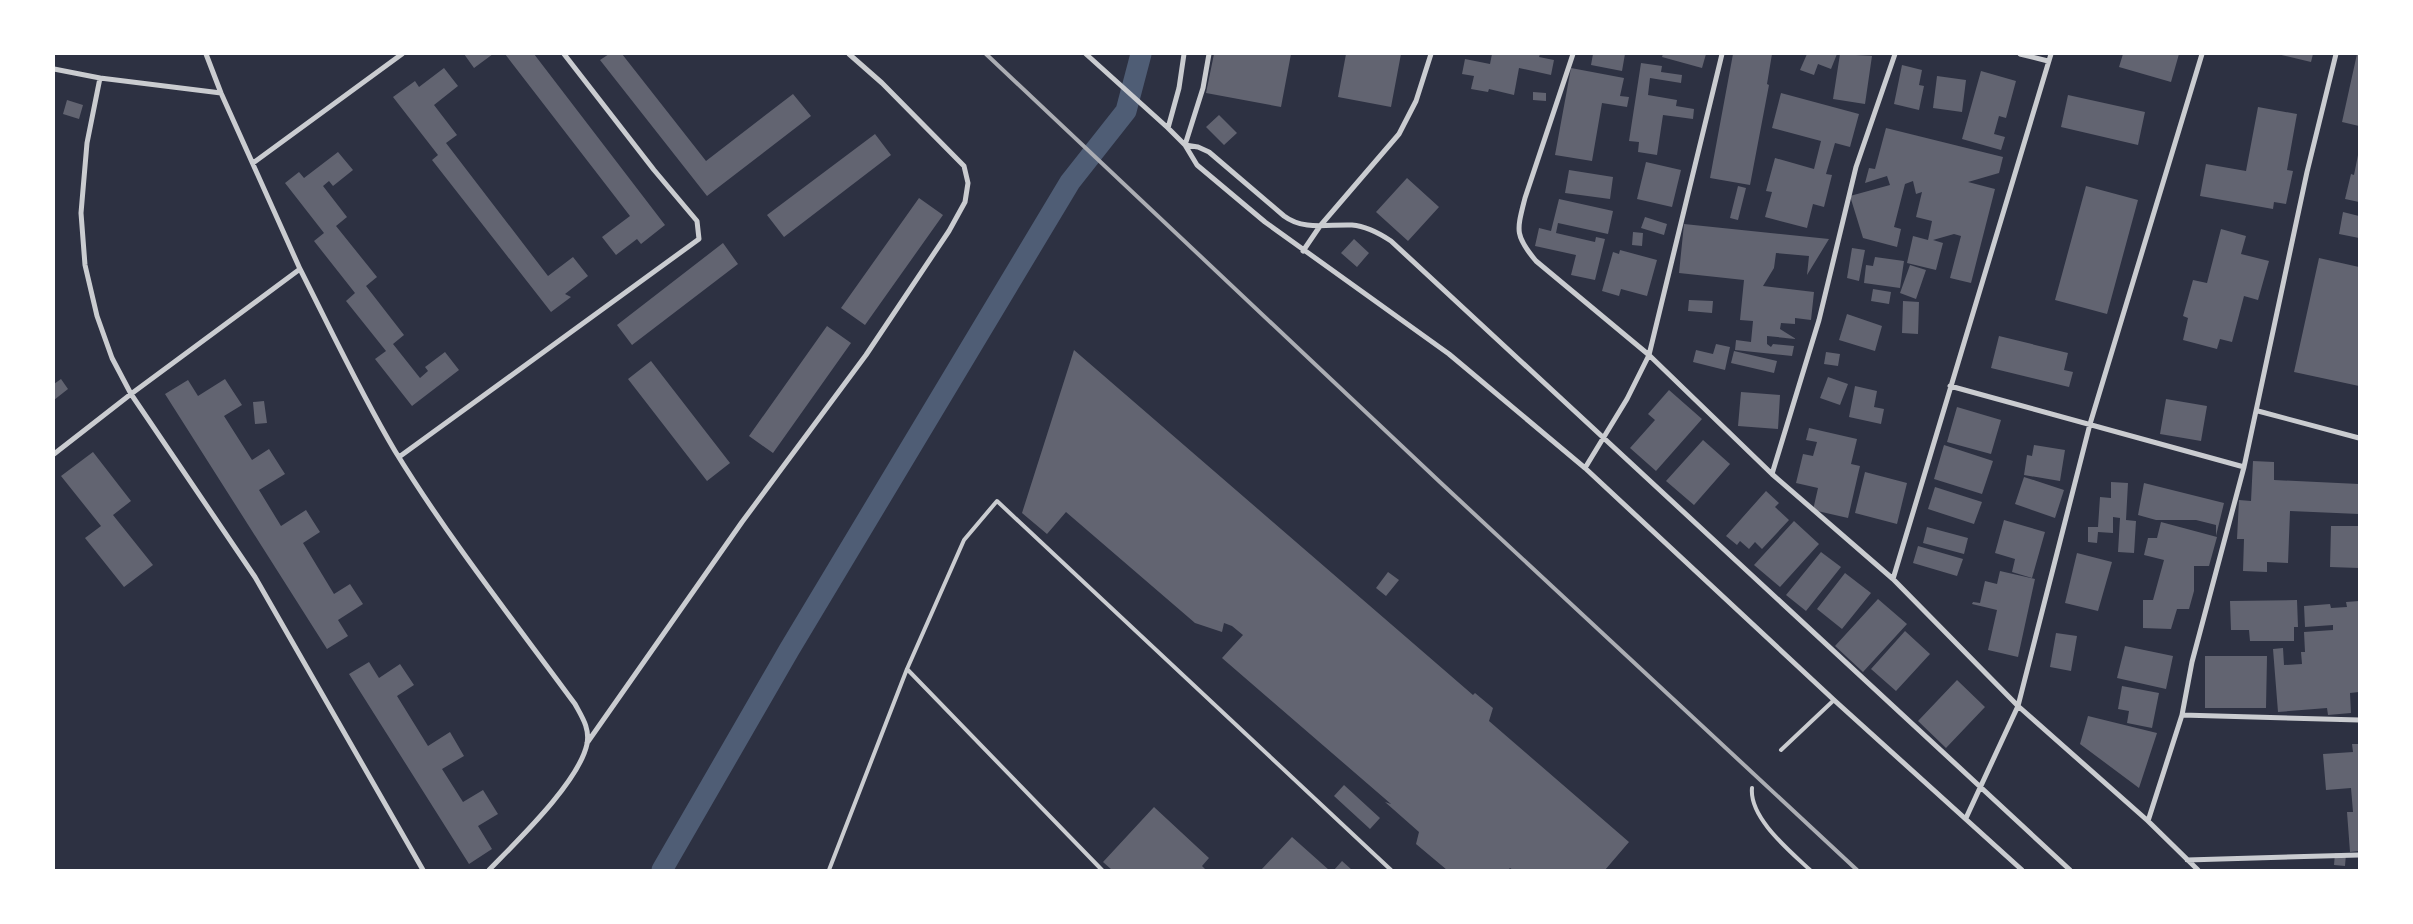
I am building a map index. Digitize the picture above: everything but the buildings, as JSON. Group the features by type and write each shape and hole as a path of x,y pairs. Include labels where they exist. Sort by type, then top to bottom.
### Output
{"street":[{"path":"206,54 221,93 300,269 338,345 399,457 444,527 575,704 587,726 587,743"},
{"path":"253,163 402,54"},
{"path":"399,457 699,239 697,221 654,170 564,54"},
{"path":"489,870 531,826 574,773 587,743 742,522 866,355 949,231 965,202 968,183 964,166 882,83 848,54"},
{"path":"1086,54 1168,128 1185,145 1197,165 1303,251 1449,354 1585,468 1834,700 2022,870"},
{"path":"1168,128 1179,88 1184,54"},
{"path":"1185,145 1204,88 1209,54"},
{"path":"1303,251 1320,226 1400,134 1416,101 1432,54"},
{"path":"1573,54 1525,198 1520,221 1521,243 1536,261 1649,355 1772,474 1892,579 2018,706 2148,821 2198,870"},
{"path":"1585,468 1605,438 1649,355 1722,54"},
{"path":"1772,474 1819,320 1856,167 1895,54"},
{"path":"2020,54 2048,61"},
{"path":"1892,579 2051,54"},
{"path":"1966,818 2018,706 2090,424 2202,54"},
{"path":"2148,821 2182,715 2192,662 2258,411 2307,172 2336,54"},
{"path":"54,69 100,78 221,93"},
{"path":"100,78 87,143 81,213 85,265 97,316 112,358 131,394 255,577 423,870"},
{"path":"1185,145 1198,147 1209,152 1290,220 1304,225 1354,225 1380,233 1391,241 2070,870"},
{"path":"54,454 131,394 300,269"},
{"path":"1950,386 2244,467"},
{"path":"2258,411 2359,438"},
{"path":"2182,715 2359,720"},
{"path":"2186,860 2359,855"}],"lane":[{"path":"829,870 907,669 964,540 997,501 1391,870"},
{"path":"907,669 1102,870"},
{"path":"1781,750 1834,700"},
{"path":"1752,788 1751,795 1757,811 1779,841 1810,870"}],"waterway":[{"path":"662,870 789,650 1070,182 1126,111 1141,54"}],"railway":[{"path":"986,54 1442,484 1857,870"}]}
